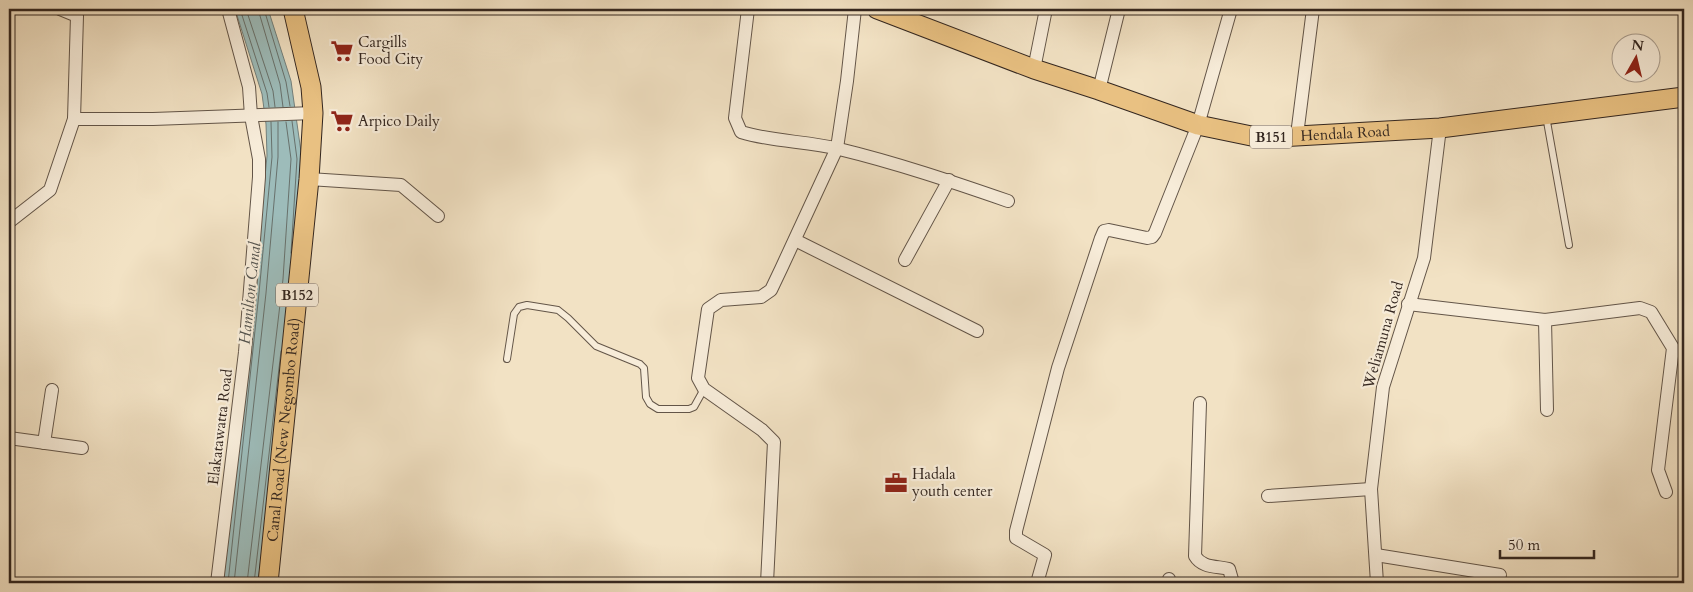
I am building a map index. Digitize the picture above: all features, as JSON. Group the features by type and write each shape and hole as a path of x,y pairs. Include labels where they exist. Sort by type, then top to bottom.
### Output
{"main road":[{"name":"Canal Road (New Negombo Road)","path":"268,583 309,179 306,113 311,87 293,9"},
{"name":"Hendala Road","path":"877,9 1034,69 1198,125 1261,138 1440,128 1684,97"}],"street":[{"path":"9,222 50,190 74,119 78,16 60,9"},
{"name":"Elakatawatta Road","path":"217,583 245,352 259,177 256,116 250,87 228,9"},
{"path":"748,9 736,118 741,132 755,137 837,148 949,180 1008,201"},
{"path":"767,583 774,442 762,430 704,389 698,378 708,309 721,300 761,297 771,290 837,148 855,9"},
{"path":"1034,69 1046,9"},
{"path":"1099,90 1119,9"},
{"path":"1037,583 1045,555 1016,538 1016,531 1058,368 1101,238 1104,231 1109,230 1147,238 1152,236 1198,125 1231,9"},
{"path":"1297,135 1313,9"},
{"path":"74,119 256,116 306,113"},
{"name":"Weliamuna Road","path":"1378,583 1371,488 1383,387 1424,258 1440,128"},
{"path":"309,179 401,185 438,216"},
{"path":"905,260 949,180"},
{"path":"795,240 977,330"},
{"path":"1408,304 1545,320 1640,308 1651,312 1673,348 1658,470 1666,492"},
{"path":"1545,320 1547,410"},
{"path":"44,443 52,390"},
{"path":"1200,404 1194,552 1198,562 1207,566 1228,569 1233,583"},
{"path":"9,438 82,448"},
{"path":"1268,496 1371,488"},
{"path":"1376,555 1500,575"}],"lane":[{"path":"1546,115 1569,245"},
{"path":"506,359 514,314 519,307 527,305 558,310 596,346 640,364 644,368 646,397 650,404 658,408 689,409 694,407 704,389"}],"water":[{"path":"235,9 268,9 291,81 302,159 294,280 258,583 223,583 267,156 266,124 262,94"}],"place":[{"name":"Cargills Food City","path":"342,51"},
{"name":"Arpico Daily","path":"342,121"},
{"name":"Hadala youth center","path":"896,483"}],"water label":[{"name":"Hamilton Canal","path":"249,293"}]}
